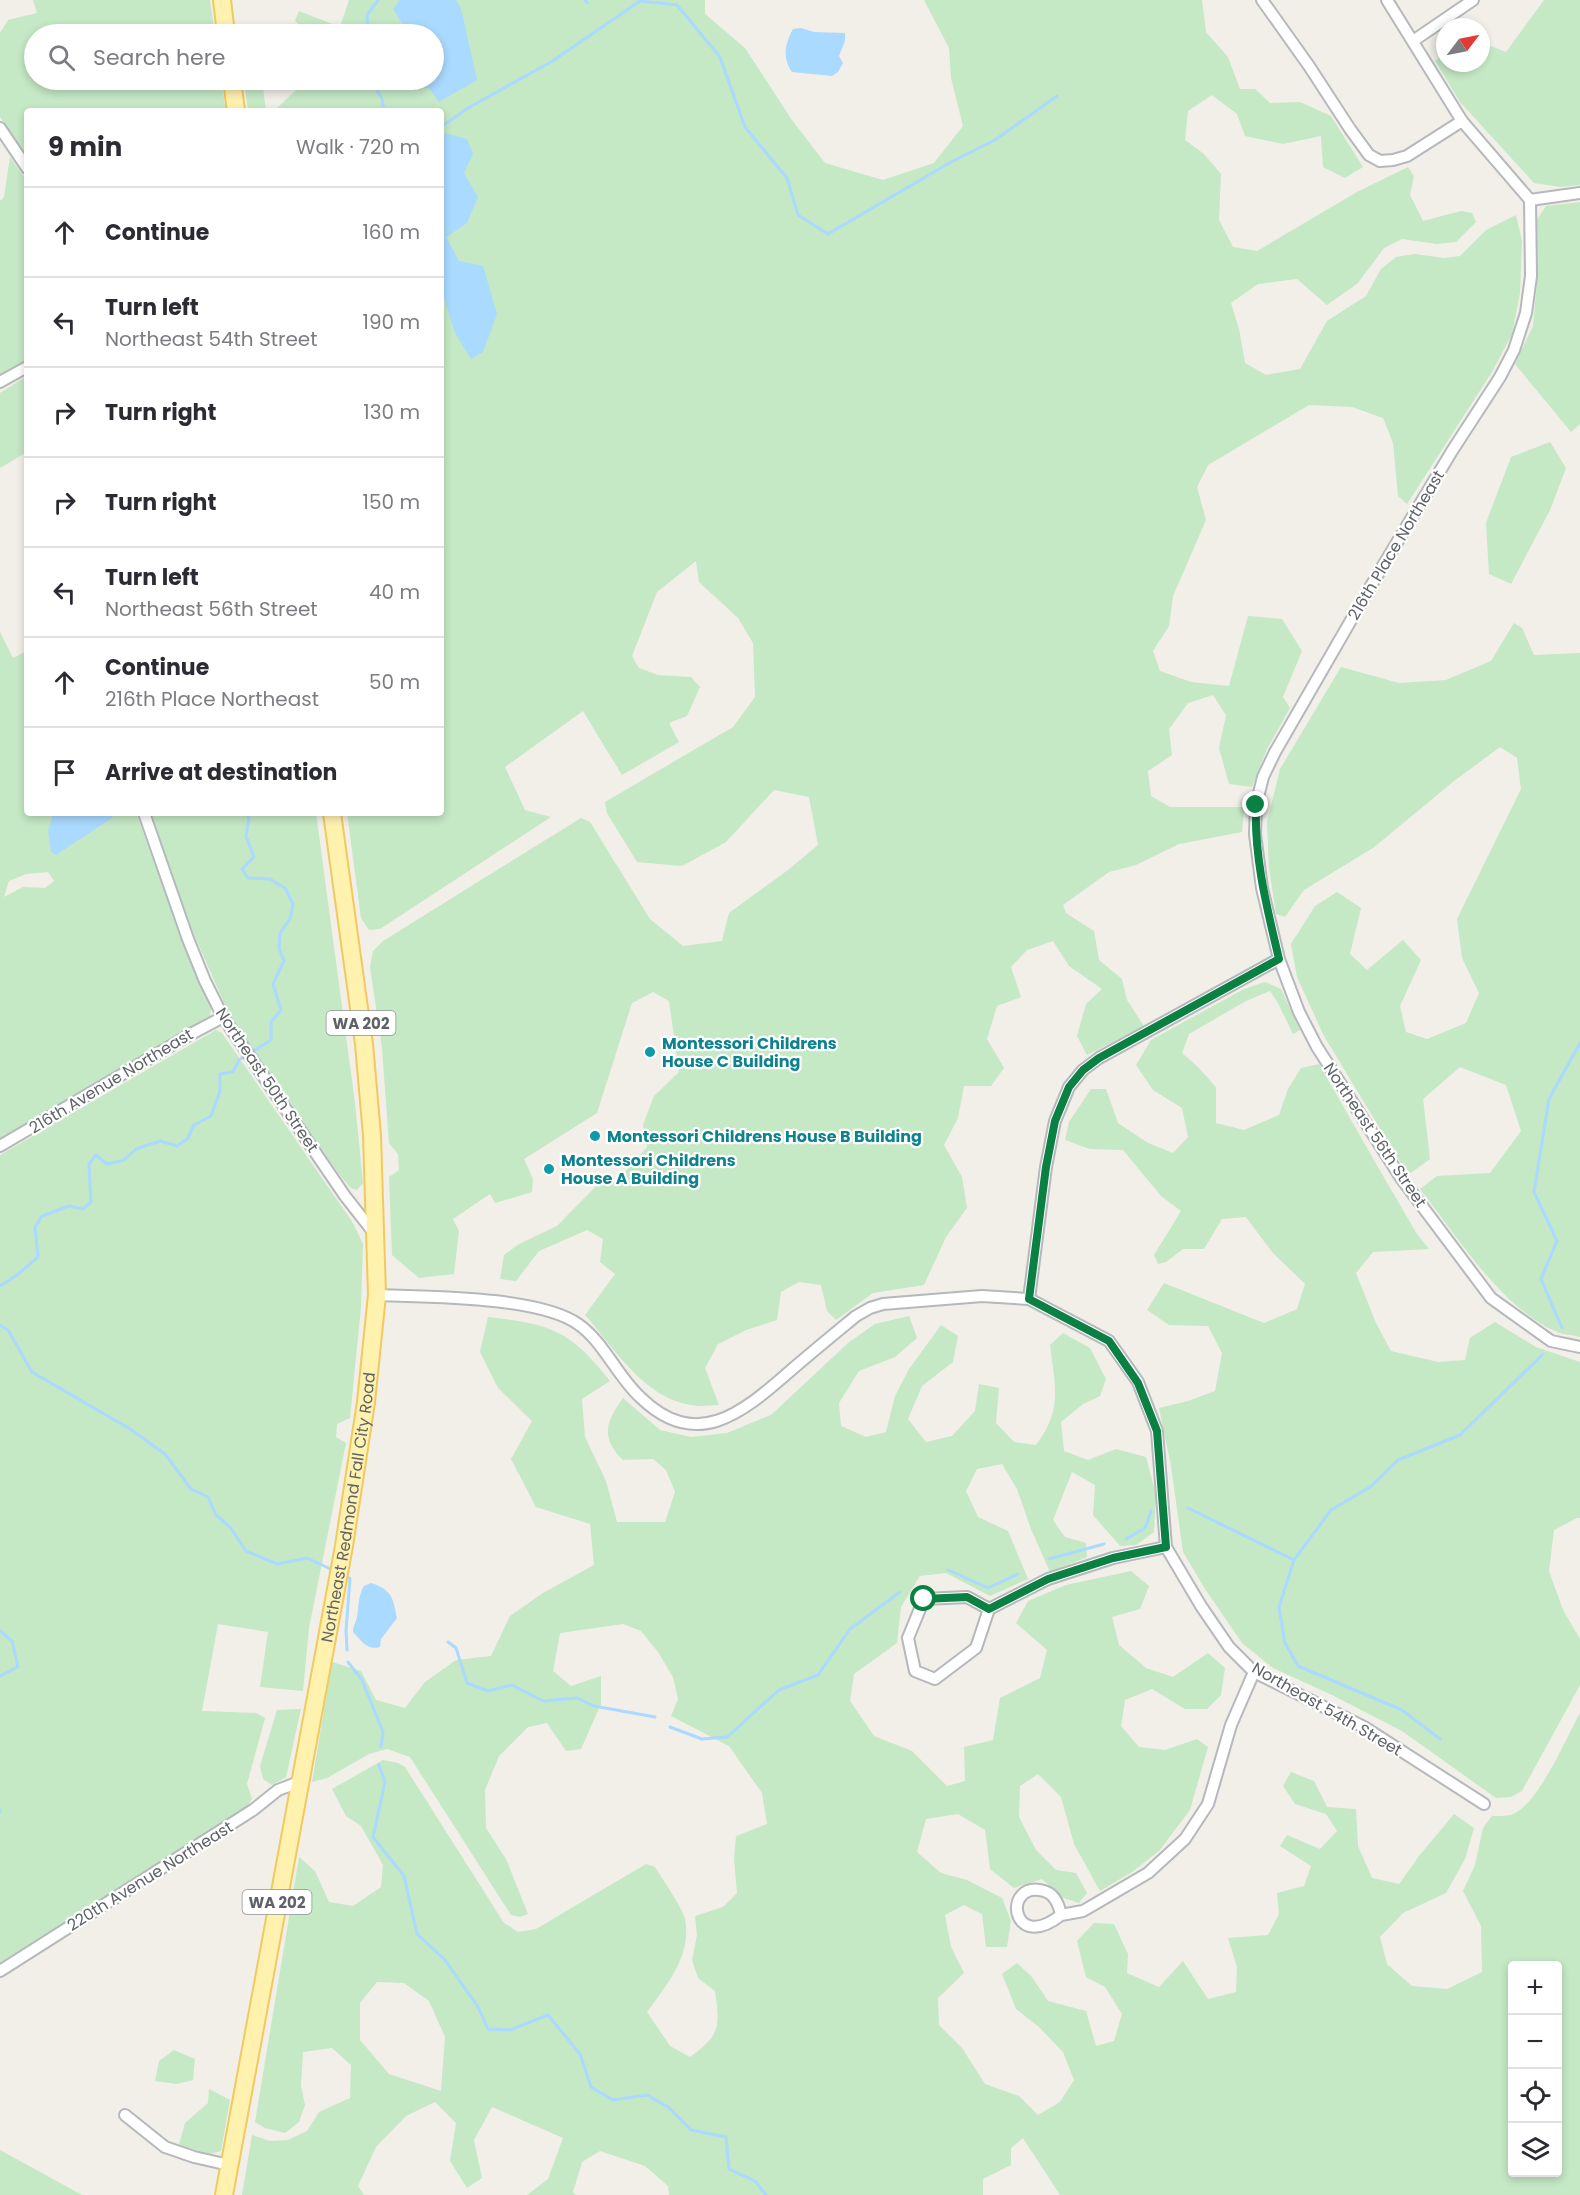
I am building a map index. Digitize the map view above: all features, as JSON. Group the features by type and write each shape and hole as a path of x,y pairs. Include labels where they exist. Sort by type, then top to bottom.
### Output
{"main road":[{"path":"222,0 225,24"},
{"path":"233,90 236,108"},
{"name":"Northeast Redmond Fall City Road","path":"224,2195 340,1566 366,1402 376,1295 372,1135 364,1044 332,816"}],"street":[{"path":"1262,0 1369,155 1380,161 1407,156 1462,121"},
{"path":"1387,0 1462,121 1530,200 1580,193"},
{"path":"1413,41 1473,0"},
{"path":"0,128 24,164"},
{"name":"216th Place Northeast","path":"1262,888 1255,834 1256,805 1263,777 1275,752 1369,589 1452,451 1500,377 1514,350 1526,313 1531,276 1530,200"},
{"path":"0,382 24,369"},
{"name":"Northeast 50th Street","path":"145,816 188,939 223,1017 345,1196 375,1233"},
{"name":"Northeast 56th Street","path":"1262,888 1279,959 1299,1012 1317,1047 1401,1178 1491,1298 1551,1341 1580,1347"},
{"path":"376,1295 466,1299 556,1312 579,1324 638,1396 657,1413 676,1421 695,1424 713,1423 734,1415 758,1399 855,1316 870,1308 893,1303 982,1296 1029,1299 1046,1167 1055,1121 1069,1087 1083,1070 1099,1058 1279,959"},
{"name":"216th Avenue Northeast","path":"0,1146 223,1017"},
{"name":"Northeast 54th Street","path":"1029,1299 1109,1341 1138,1383 1157,1431 1166,1547 1201,1606 1229,1647 1254,1672 1364,1727 1484,1804"},
{"path":"989,1609 967,1597 924,1599 908,1638 915,1671 935,1679 976,1648 989,1609 1048,1579 1113,1558 1166,1547"},
{"path":"1061,1916 1083,1911 1148,1873 1165,1860 1185,1839 1208,1804 1231,1725 1254,1672"},
{"name":"220th Avenue Northeast","path":"0,1971 253,1810 278,1790 299,1782"},
{"path":"125,2115 165,2147 229,2165"}],"green space":[{"path":"33,0 210,0 214,24 24,24 24,90 223,90 226,108 24,108 24,155 0,117 0,33 8,20 37,13"},
{"path":"349,0 705,0 705,14 745,48 792,120 825,163 883,180 934,163 963,126 951,78 949,48 924,0 1202,0 1206,32 1228,57 1240,89 1255,89 1270,103 1300,102 1331,116 1363,167 1345,178 1323,167 1321,136 1283,144 1245,136 1237,114 1212,95 1188,111 1185,140 1204,154 1221,174 1219,220 1233,247 1257,251 1357,192 1408,167 1414,176 1410,195 1423,221 1461,211 1472,213 1476,222 1456,242 1437,244 1402,239 1384,248 1358,283 1327,305 1297,279 1258,284 1231,303 1239,329 1245,363 1266,375 1300,369 1327,321 1366,296 1381,269 1396,257 1415,254 1444,258 1460,256 1486,230 1516,215 1522,241 1520,293 1512,334 1492,372 1407,504 1398,496 1393,443 1383,418 1352,407 1309,405 1208,465 1197,487 1206,520 1173,596 1169,626 1153,651 1160,671 1191,682 1229,686 1248,616 1282,619 1302,651 1283,697 1290,708 1267,749 1252,787 1229,784 1219,748 1226,715 1213,695 1188,703 1169,729 1172,755 1148,771 1151,796 1170,807 1244,807 1242,832 1179,844 1136,865 1109,872 1063,905 1066,913 1094,931 1099,960 1122,979 1127,1000 1144,1026 1087,1055 1077,1036 1086,1004 1102,989 1069,966 1053,941 1027,950 1011,967 1021,997 997,1006 987,1039 1004,1068 991,1086 964,1086 958,1118 944,1145 962,1177 967,1208 946,1237 924,1285 873,1293 836,1320 827,1311 821,1285 799,1282 781,1292 777,1320 746,1330 718,1344 705,1368 719,1405 691,1405 659,1393 631,1370 585,1315 615,1274 600,1262 603,1239 587,1230 539,1251 516,1281 500,1279 504,1255 519,1244 557,1226 599,1183 617,1181 647,1147 643,1125 654,1096 679,1072 669,1001 653,992 632,1003 597,1113 524,1159 533,1179 532,1192 495,1203 490,1194 453,1219 459,1231 454,1274 419,1278 392,1255 389,1177 399,1170 398,1154 389,1143 382,1048 370,967 373,951 383,941 581,818 590,822 650,919 683,946 722,941 729,913 818,845 809,797 774,790 726,842 682,866 637,862 607,813 605,802 733,727 755,697 753,643 738,618 699,582 696,561 657,592 632,656 639,668 658,675 691,677 700,687 687,716 669,723 679,742 622,775 583,711 505,767 525,810 551,817 380,929 369,930 361,918 347,816 444,816 444,108 277,108 297,90 444,90 444,24 341,24"},
{"path":"1544,0 1580,0 1580,185 1561,187 1534,183 1460,102 1442,72 1490,72 1490,46 1506,52"},
{"path":"299,11 332,24 298,24 295,21"},
{"path":"245,90 263,90 266,108 248,108"},
{"path":"10,157 24,177 24,362 0,376 0,201 4,197"},
{"path":"1580,202 1580,424 1571,432 1515,364 1533,326 1537,283 1536,221 1546,206"},
{"path":"24,378 24,454 0,468 0,393"},
{"path":"1550,442 1566,468 1550,510 1511,584 1489,574 1486,523 1511,457"},
{"path":"1514,623 1522,628 1534,655 1580,653 1580,1337 1557,1332 1517,1306 1481,1269 1420,1189 1437,1176 1490,1173 1521,1131 1506,1085 1460,1067 1423,1099 1430,1159 1408,1175 1324,1036 1297,977 1291,944 1315,906 1337,892 1361,908 1350,954 1367,970 1403,940 1421,960 1400,1006 1406,1032 1427,1039 1466,1023 1479,993 1462,958 1457,919 1521,789 1517,758 1500,747 1454,781 1373,848 1304,890 1285,917 1276,914 1269,868 1267,822 1280,769 1341,667 1399,683 1446,680 1491,661"},
{"path":"0,632 13,658 24,652 24,816 137,816 178,928 211,1008 210,1016 0,1141","holes":["48,872 54,881 45,888 23,887 4,897 9,881 26,874"]},
{"path":"152,816 316,816 355,1103 363,1183 357,1190 351,1188 342,1178 248,1046 228,1012 189,923"},
{"path":"1265,982 1281,989 1300,1030 1293,1034 1270,991 1246,1001 1189,1034 1182,1053 1216,1087 1216,1123 1244,1130 1279,1115 1288,1089 1301,1068 1319,1064 1417,1234 1429,1249 1373,1252 1356,1273 1376,1323 1391,1351 1438,1362 1465,1360 1470,1338 1495,1322 1536,1347 1580,1362 1580,1518 1554,1530 1549,1571 1563,1610 1580,1639 1580,1685 1522,1791 1511,1797 1496,1798 1402,1731 1273,1668 1242,1643 1183,1552 1171,1466 1159,1408 1215,1391 1222,1353 1208,1326 1169,1325 1147,1310 1164,1283 1264,1323 1297,1309 1305,1284 1272,1252 1246,1217 1222,1219 1204,1249 1183,1249 1166,1262 1158,1264 1154,1255 1181,1211 1161,1196 1123,1150 1090,1149 1065,1140 1069,1122 1091,1089 1106,1089 1118,1123 1148,1143 1173,1153 1188,1137 1182,1108 1153,1090 1136,1065 1151,1040 1244,989"},
{"path":"216,1030 222,1033 353,1223 363,1244 361,1307 350,1418 337,1424 336,1437 346,1443 309,1628 303,1691 260,1687 268,1632 218,1624 202,1711 256,1713 265,1718 247,1784 252,1799 246,1808 0,1965 0,1155"},
{"path":"909,1316 917,1338 895,1357 859,1371 839,1403 841,1426 866,1437 886,1432 895,1396 909,1369 941,1325 958,1336 953,1362 922,1386 908,1419 926,1442 952,1436 975,1411 979,1384 999,1388 996,1423 1014,1442 1036,1445 1045,1432 1054,1409 1055,1386 1050,1345 1063,1333 1090,1348 1106,1379 1100,1396 1083,1404 1061,1422 1064,1451 1088,1460 1116,1449 1146,1457 1156,1495 1154,1532 1136,1545 1120,1546 1093,1515 1095,1485 1072,1472 1053,1520 1065,1537 1086,1543 1087,1557 1050,1572 1017,1489 1002,1464 977,1469 966,1491 978,1517 1008,1531 1028,1579 990,1596 946,1573 920,1576 901,1607 897,1643 854,1674 850,1701 874,1736 912,1751 947,1786 965,1781 964,1747 993,1740 1000,1698 1040,1678 1047,1650 1016,1623 1028,1601 1066,1585 1131,1571 1149,1586 1140,1609 1112,1617 1119,1645 1146,1668 1173,1677 1208,1653 1225,1668 1221,1695 1207,1709 1185,1709 1152,1689 1125,1700 1121,1726 1139,1747 1165,1750 1197,1739 1208,1747 1190,1810 1159,1851 1132,1872 1100,1891 1074,1844 1061,1797 1038,1774 1020,1786 1019,1817 1036,1850 1056,1870 1076,1873 1087,1893 1079,1903 1061,1897 1042,1879 1014,1888 990,1869 985,1830 958,1814 926,1819 917,1852 941,1873 967,1880 1002,1898 1011,1921 1007,1947 986,1947 982,1914 964,1905 945,1915 951,1947 964,1973 938,1998 939,2025 962,2048 985,2084 1019,2096 1038,2115 1060,2102 1074,2080 1063,2052 1039,2027 1016,2009 1002,1974 1017,1963 1032,1977 1048,2001 1086,2011 1096,2046 1114,2041 1122,2014 1105,1987 1086,1977 1077,1941 1094,1923 1114,1924 1128,1954 1127,1973 1159,1987 1183,1961 1208,1999 1236,1992 1237,1967 1228,1938 1268,1935 1279,1914 1277,1893 1304,1886 1311,1866 1280,1846 1287,1835 1320,1849 1337,1831 1326,1814 1295,1804 1283,1786 1291,1772 1314,1781 1327,1807 1356,1809 1358,1846 1372,1878 1399,1884 1454,1814 1474,1828 1465,1859 1446,1893 1403,1913 1380,1937 1387,1964 1412,1986 1447,1989 1482,1972 1481,1926 1463,1891 1475,1865 1483,1828 1492,1816 1511,1815 1531,1799 1550,1770 1580,1713 1580,2195 1060,2195 1023,2138 1011,2148 1011,2165 983,2179 983,2195 669,2195 668,2186 645,2166 600,2151 582,2162 573,2192 575,2195 527,2195 548,2179 563,2138 492,2107 474,2140 482,2178 467,2188 450,2161 456,2123 435,2102 406,2116 376,2147 358,2186 364,2195 242,2195 252,2135 270,2141 288,2140 307,2131 319,2112 350,2098 351,2065 332,2048 303,2052 301,2086 305,2105 299,2122 285,2133 265,2128 255,2122 299,1857 315,1871 329,1902 353,1906 381,1887 383,1865 361,1826 346,1816 332,1789 383,1760 405,1767 504,1923 518,1932 536,1929 646,1864 655,1867 683,1914 686,1932 685,1945 676,1969 647,2012 670,2046 690,2057 708,2042 716,2029 718,2013 715,1991 698,1978 692,1960 697,1935 695,1916 723,1907 737,1893 734,1859 736,1836 767,1824 762,1793 729,1746 671,1716 678,1699 673,1677 658,1652 641,1631 623,1624 560,1633 553,1671 571,1686 601,1676 601,1704 581,1749 566,1751 547,1723 528,1727 499,1756 485,1790 486,1828 506,1859 528,1914 520,1917 511,1915 410,1757 387,1749 369,1754 327,1778 312,1782 332,1662 361,1671 376,1700 405,1708 425,1682 456,1660 491,1656 510,1616 543,1593 594,1565 590,1524 536,1507 511,1459 532,1421 498,1388 480,1352 488,1317 528,1323 558,1332 583,1350 610,1381 582,1399 585,1437 606,1481 617,1522 665,1522 675,1492 666,1470 653,1459 623,1460 611,1444 608,1437 609,1422 623,1398 660,1430 691,1437 727,1433 771,1415 848,1343 875,1324","holes":["377,1982 404,1983 429,2001 445,2037 441,2091 389,2074 360,2040 360,2003"]},
{"path":"301,1709 286,1777 272,1785 263,1779 260,1766 277,1710"},
{"path":"174,2050 195,2059 193,2080 177,2084 155,2081 159,2061"},
{"path":"209,2089 230,2100 221,2151 210,2154 179,2145 185,2123 208,2103"},
{"path":"0,2150 82,2195 0,2195"}],"water":[{"path":"400,0 456,0 461,8 477,80 439,102 430,90 444,90 444,24 403,24 393,9"},
{"path":"801,28 814,32 845,33 845,41 839,56 843,63 838,72 832,76 792,72 786,56 788,40 793,29"},
{"path":"444,133 467,139 473,154 464,173 478,197 467,223 446,237 459,261 483,266 497,314 483,352 471,359 455,333 444,298"},
{"path":"52,816 113,816 56,855 51,852 48,831"},
{"path":"371,1583 384,1589 391,1596 397,1618 381,1639 380,1647 375,1648 365,1644 353,1632 361,1593 364,1586"}],"waterway":[{"path":"368,24 367,15 378,0"},
{"path":"444,125 468,108 551,62 640,1 677,5 720,57 745,127 787,178 798,215 828,234 951,162 995,140 1057,96"},
{"path":"377,90 382,99 384,108"},
{"path":"0,1286 38,1257 35,1227 42,1216 69,1206 83,1209 91,1202 89,1164 96,1155 107,1164 124,1160 136,1149 160,1141 177,1146 188,1138 194,1125 211,1116 220,1091 220,1074 233,1072 239,1060 271,1040 271,1022 281,1010 273,984 284,961 279,948 280,933 290,919 293,904 285,888 270,879 248,878 242,869 254,857 246,836 248,816"},
{"path":"1562,1328 1541,1279 1557,1241 1534,1192 1549,1099 1580,1043"},
{"path":"0,1325 8,1330 32,1372 130,1429 165,1454 191,1489 208,1497 216,1515 230,1527 246,1551 277,1564 307,1558 335,1571"},
{"path":"1440,1739 1402,1710 1298,1666 1285,1643 1279,1607 1294,1560 1331,1510 1370,1487 1398,1460 1460,1435 1543,1354"},
{"path":"1188,1508 1294,1560"},
{"path":"1126,1539 1145,1528 1151,1511"},
{"path":"1049,1559 1104,1544"},
{"path":"948,1570 988,1588 1018,1574"},
{"path":"344,1574 350,1579 346,1630 347,1650"},
{"path":"670,1727 702,1739 727,1737 779,1690 818,1675 850,1629 900,1592"},
{"path":"0,1631 12,1641 18,1667 0,1676"},
{"path":"448,1642 456,1648 467,1683 488,1691 512,1685 543,1701 577,1698 594,1706 655,1717"},
{"path":"348,1662 362,1680 383,1732 381,1747"},
{"path":"379,1765 385,1782 373,1837 404,1876 417,1934 445,1960 478,2007 488,2029 510,2030 548,2015 580,2054 591,2087 613,2100 647,2095 668,2107 691,2130 726,2137 729,2169 755,2181 766,2195"}],"place":[{"name":"Montessori Childrens House C Building","path":"650,1052"},
{"name":"Montessori Childrens House B Building","path":"595,1136"},
{"name":"Montessori Childrens House A Building","path":"549,1169"}],"route":[{"path":"924,1599 967,1597 989,1609 1048,1579 1113,1558 1166,1547 1157,1431 1138,1383 1109,1341 1029,1299 1046,1167 1055,1121 1069,1087 1083,1070 1099,1058 1279,959 1262,888 1255,834 1256,805"}]}
